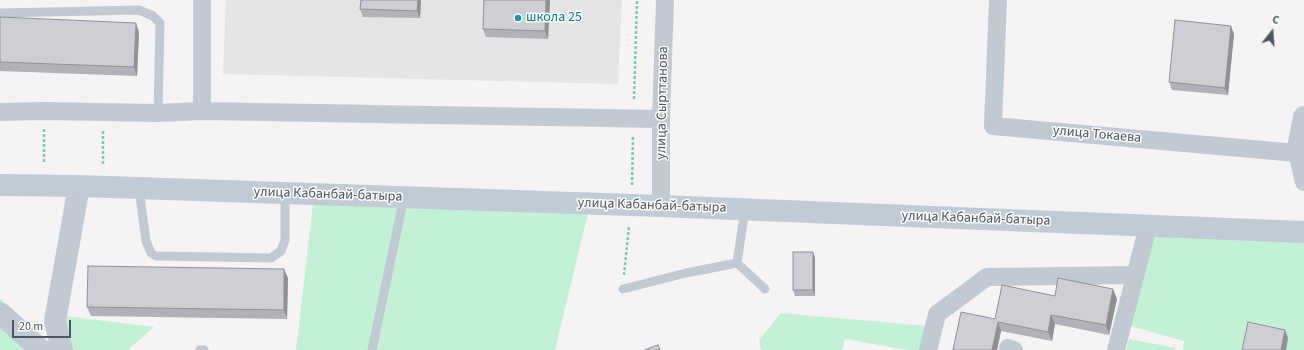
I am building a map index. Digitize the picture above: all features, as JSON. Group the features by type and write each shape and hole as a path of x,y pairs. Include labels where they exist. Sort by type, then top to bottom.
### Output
{"main road":[{"name":"улица Кабанбай-батыра","path":"0,185 79,186 745,209 1304,232"}],"street":[{"path":"202,0 202,111"},
{"name":"улица Сырттанова","path":"661,206 665,0"},
{"name":"улица Токаева","path":"998,0 993,126 1297,153"},
{"path":"0,112 44,111 158,113 202,111 662,119"},
{"path":"1304,117 1297,153 1304,182"},
{"path":"62,350 55,321 79,186"},
{"path":"1116,350 1148,226"},
{"path":"928,350 937,314 987,277 1135,275"},
{"path":"0,313 41,350"}],"lane":[{"path":"0,13 139,10 153,16 160,23 158,113"},
{"path":"139,188 146,241 151,252 156,256 271,258 281,251 286,240 285,193"},
{"path":"372,350 404,197"},
{"path":"737,263 745,209"},
{"path":"623,289 686,273 737,263"},
{"path":"737,263 765,289"}],"path":[{"path":"623,289 631,205 638,0"},
{"path":"44,111 45,186"},
{"path":"103,112 103,187"}],"shaded area":[{"path":"226,0 622,0 618,84 223,74"}],"green space":[{"path":"313,204 588,213 555,350 296,350"},
{"path":"1153,232 1304,242 1304,350 1183,350 1184,341 1130,326"},
{"path":"0,298 44,350 0,350"},
{"path":"781,313 927,326 922,350 908,350 845,339 842,350 761,350 759,340"},
{"path":"64,316 154,327 128,350 72,350"},
{"path":"1129,339 1176,348 1175,350 1126,350"}],"building":[{"path":"361,0 418,0 417,11 360,9"},
{"name":"школа 25","path":"484,0 546,0 545,31 483,29"},
{"path":"0,17 136,23 134,67 0,62"},
{"path":"1175,20 1231,26 1225,88 1169,82"},
{"path":"793,252 813,252 813,290 793,290"},
{"path":"88,266 284,269 284,310 87,307"},
{"path":"1058,278 1113,289 1106,325 1051,315 1048,332 998,322 992,350 953,350 961,312 995,319 1002,285 1055,296"},
{"path":"1248,322 1285,330 1281,350 1242,350"},
{"path":"658,345 660,350 644,350"}],"place":[{"name":"школа 25","path":"518,18"}]}
